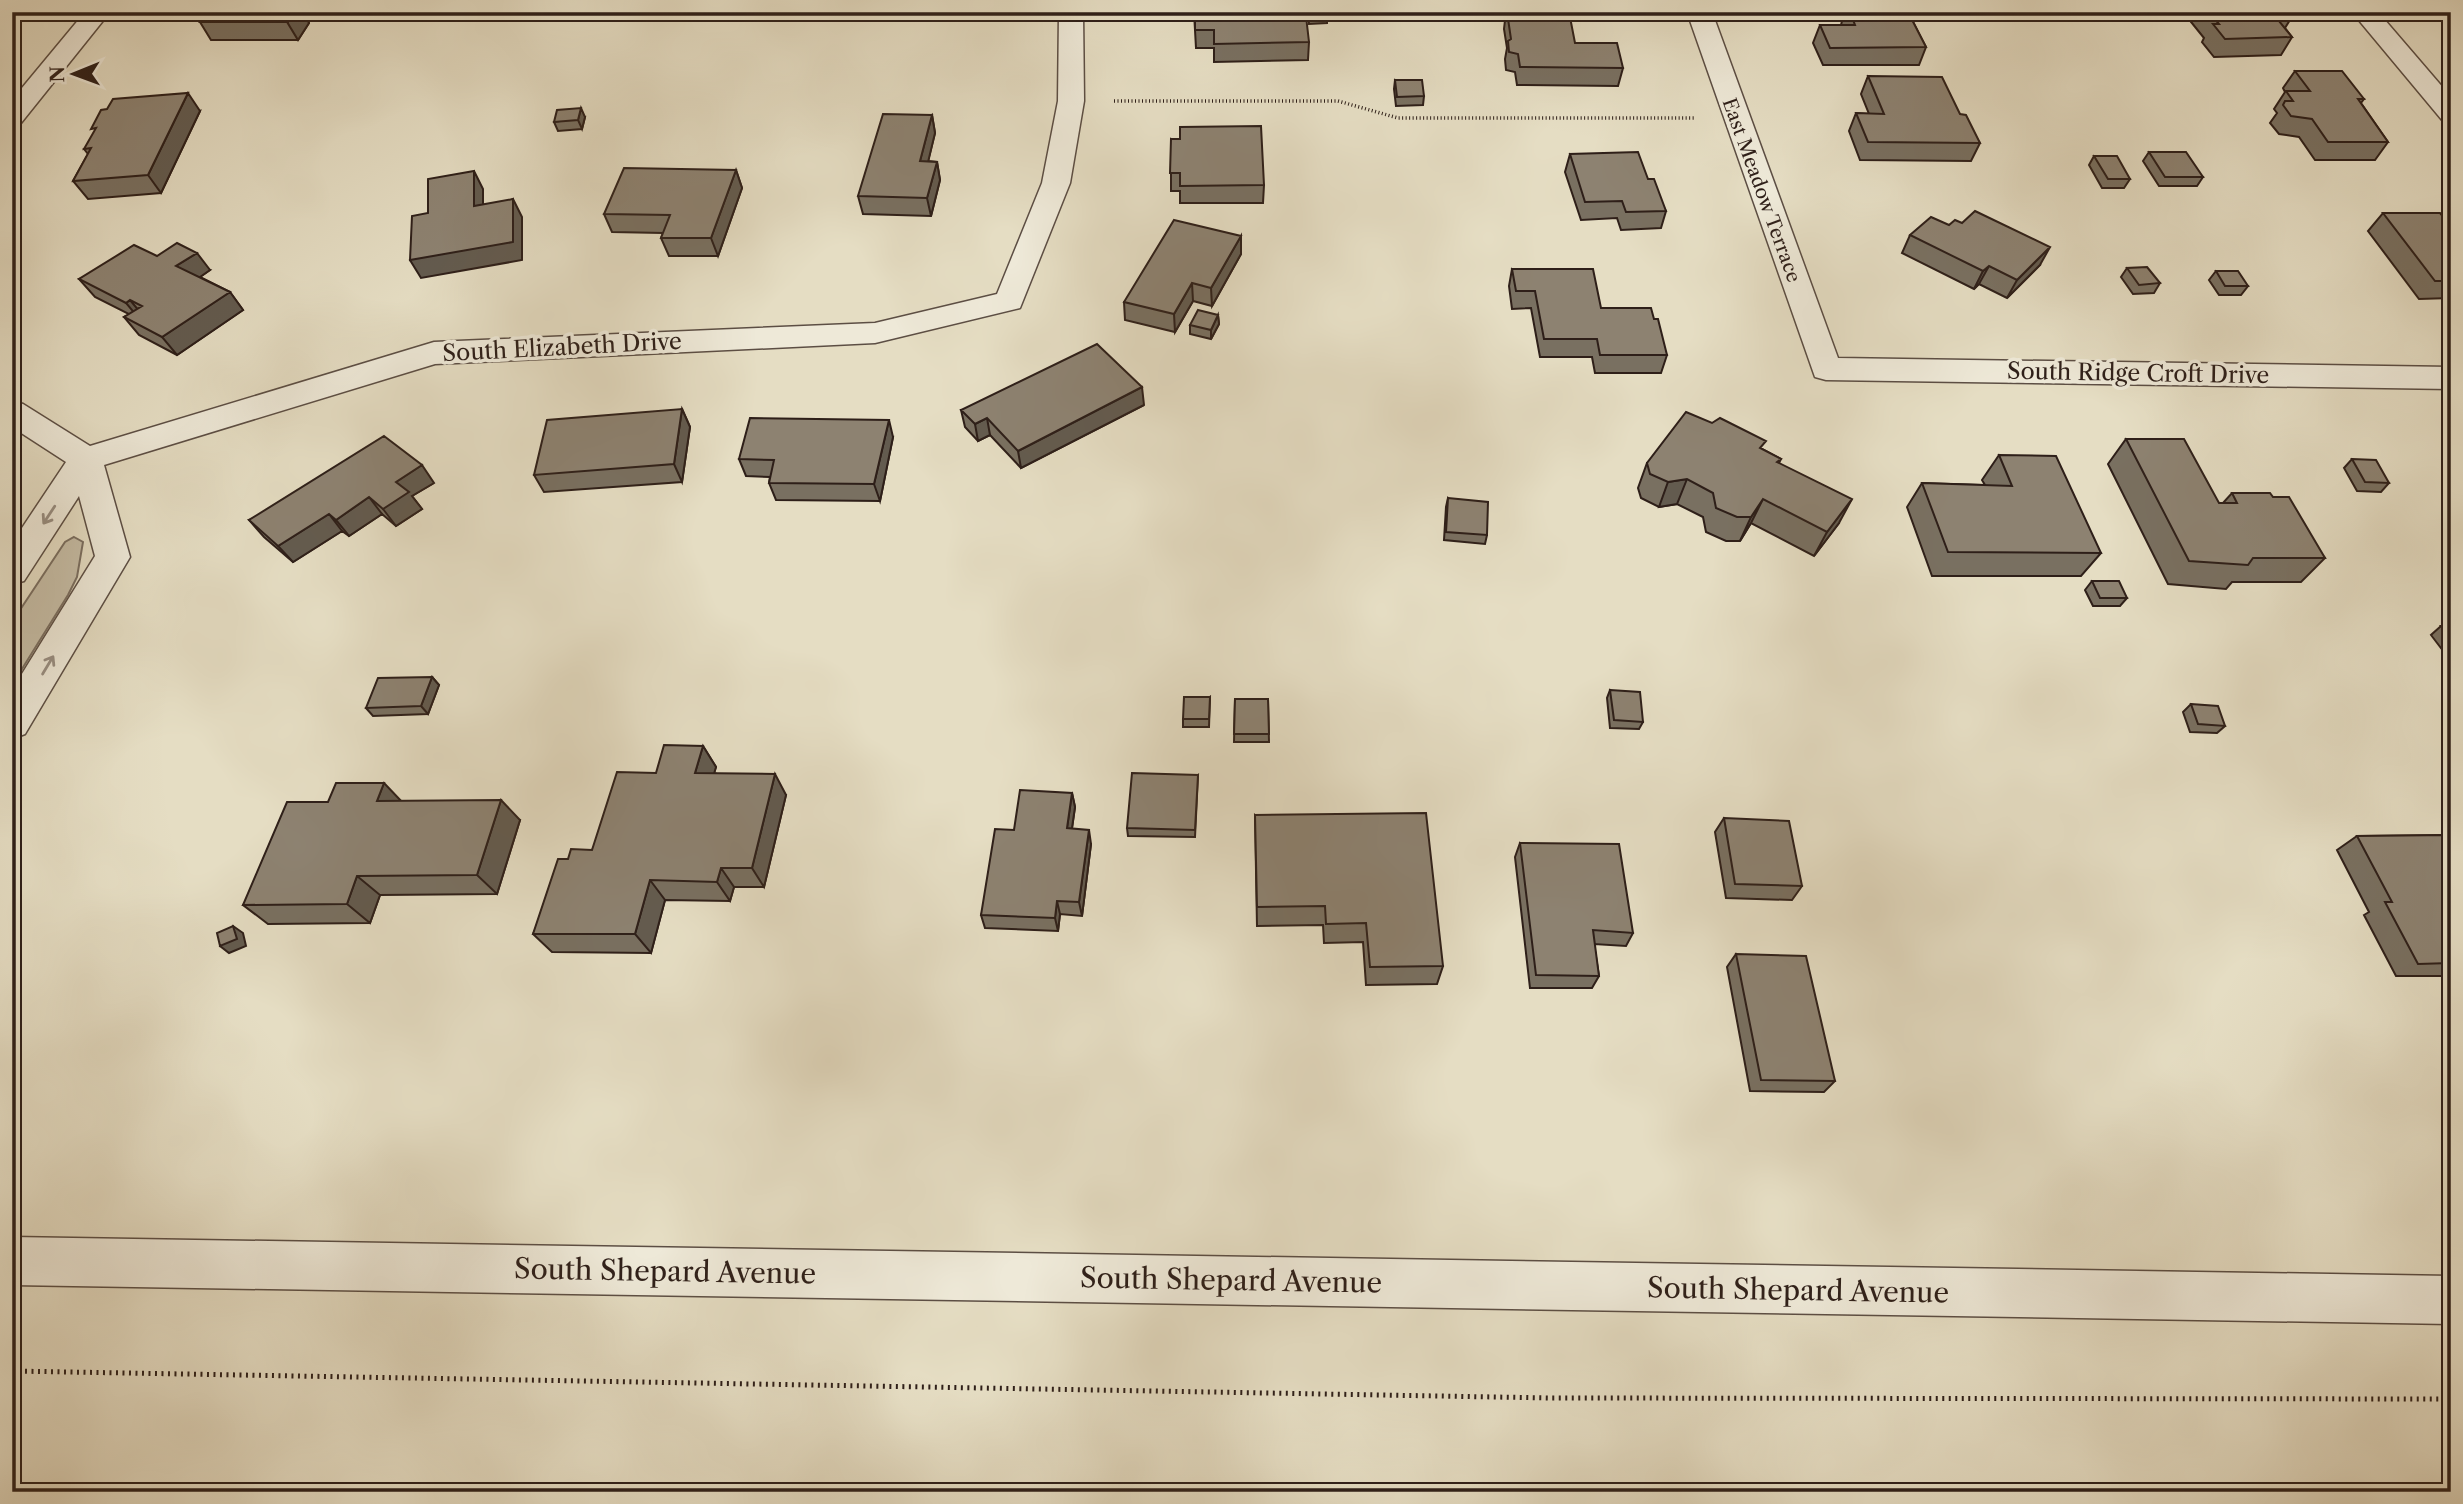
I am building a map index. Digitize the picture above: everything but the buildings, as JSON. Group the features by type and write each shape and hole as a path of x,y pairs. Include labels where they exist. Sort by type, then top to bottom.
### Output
{"street":[{"path":"12,117 98,12"},
{"path":"1070,12 1071,101"},
{"name":"East Meadow Terrace","path":"1699,12 1826,369"},
{"path":"2364,12 2451,114"},
{"name":"South Elizabeth Drive","path":"86,459 434,353 874,333 1009,301 1056,183 1071,101"},
{"name":"South Ridge Croft Drive","path":"1826,369 2451,378"},
{"path":"12,411 86,459 113,557 12,723"},
{"path":"12,571 86,459"},
{"name":"South Shepard Avenue","path":"12,1261 2451,1300"}],"path":[{"path":"1071,101 1338,101 1398,118 1737,118"},
{"path":"12,1371 1552,1398 2451,1399"}],"shaded area":[{"path":"74,537 83,542 77,577 12,685 12,622 65,542"}]}
